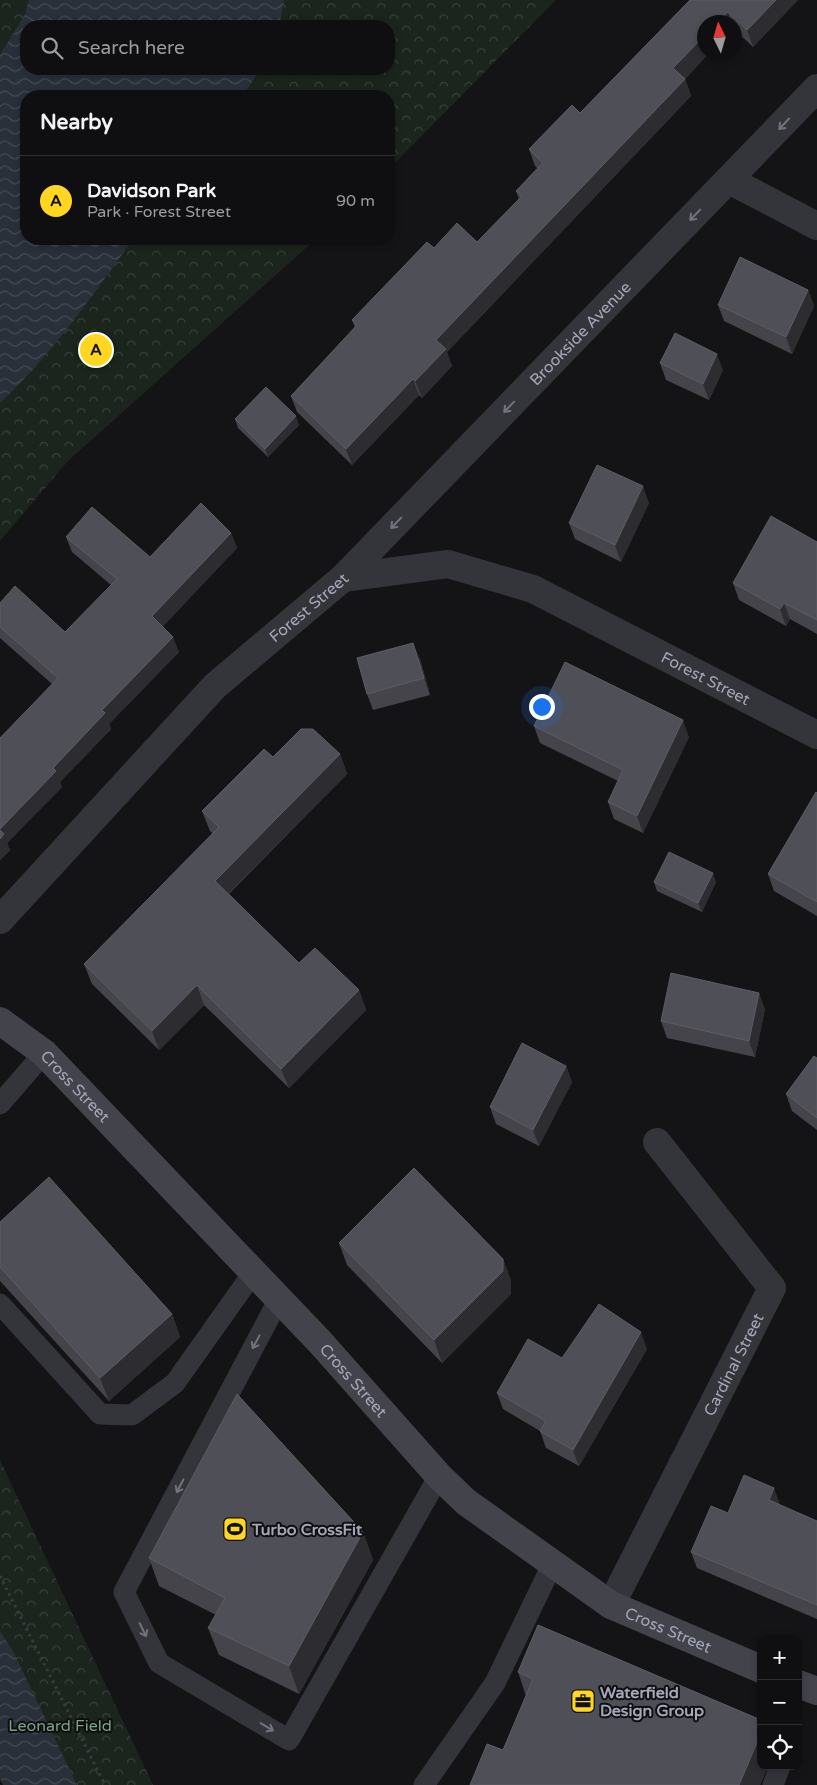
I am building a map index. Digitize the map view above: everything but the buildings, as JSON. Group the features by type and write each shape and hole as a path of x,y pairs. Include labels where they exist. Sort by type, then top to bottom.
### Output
{"street":[{"name":"Brookside Avenue","path":"343,578 817,88"},
{"path":"729,180 817,226"},
{"name":"Forest Street","path":"0,920 215,686 343,578 448,564 533,589 817,735"},
{"name":"Cross Street","path":"0,1021 44,1053 279,1299 439,1476 466,1502 552,1565 611,1605 757,1667"},
{"name":"Cardinal Street","path":"611,1605 772,1288 657,1142"},
{"path":"802,1685 817,1691"}],"lane":[{"path":"0,1104 44,1053"},
{"path":"0,1304 100,1414 132,1415 175,1383 253,1273"},
{"path":"279,1299 124,1592 159,1663 289,1740 439,1476"},
{"path":"424,1785 496,1683 552,1565"},
{"path":"773,1785 779,1770"}],"path":[{"path":"0,1576 105,1785"}],"green space":[{"path":"0,0 556,0 395,163 395,90 20,90 20,245 309,245 68,461 0,541"},
{"name":"Leonard Field","path":"0,1460 153,1785 20,1785 0,1758"}],"water":[{"path":"29,0 284,0 280,20 21,20"},
{"path":"20,22 20,75 256,75 247,90 20,90 20,245 129,245 54,345 0,403 0,55"},
{"path":"0,1631 14,1653 77,1785 3,1785 0,1779"}],"place":[{"name":"Davidson Park","path":"96,350"},
{"name":"Turbo CrossFit","path":"235,1529"},
{"name":"Waterfield Design Group","path":"583,1701"}]}
